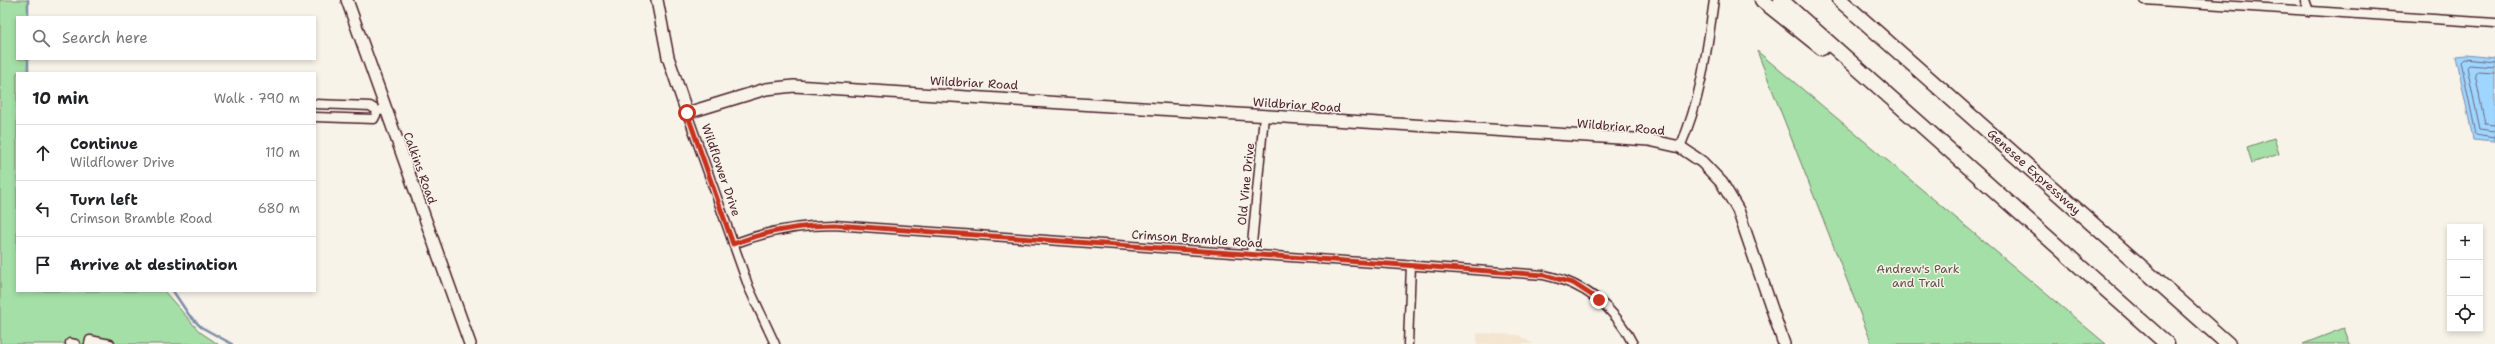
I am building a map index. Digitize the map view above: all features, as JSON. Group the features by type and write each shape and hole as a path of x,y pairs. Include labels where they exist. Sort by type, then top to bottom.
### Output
{"highway":[{"path":"1762,0 1939,142"},
{"path":"1781,0 2167,344"},
{"name":"Genesee Expressway","path":"1840,0 2228,344"}],"street":[{"name":"Calkins Road","path":"347,0 382,111 470,344"},
{"name":"Wildflower Drive","path":"657,0 668,57 687,113 755,302 775,344"},
{"path":"1680,147 1690,124 1697,101 1714,0"},
{"path":"2144,0 2495,24"},
{"path":"2305,0 2309,11"},
{"name":"Wildbriar Road","path":"687,113 766,89 794,86 1626,138 1680,147 1712,172 1738,210 1784,344"},
{"path":"316,104 370,106 382,111 374,119 316,117"},
{"name":"Old Vine Drive","path":"1251,255 1264,116"},
{"name":"Crimson Bramble Road","path":"733,244 757,235 799,226 834,225 1411,265 1560,279 1587,291 1599,300 1620,323 1633,344"},
{"path":"1408,344 1411,265"},
{"path":"89,344 90,340 110,344"}],"shaded area":[{"path":"1477,333 1518,335 1533,344 1477,344"}],"green space":[{"path":"0,0 28,0 28,16 16,16 16,60 28,60 28,72 16,72 16,292 165,292 200,332 218,344 0,344"},
{"name":"Andrew's Park and Trail","path":"1757,51 2106,344 1872,344"},
{"path":"2274,138 2279,154 2252,163 2247,147"},
{"path":"2344,328 2350,344 2303,344"}],"water":[{"path":"2465,55 2495,58 2495,141 2473,139 2456,56"}],"waterway":[{"path":"28,0 28,16"},
{"path":"28,60 28,72"},
{"path":"174,292 189,315 201,327 232,344"}],"route":[{"path":"687,113 733,244 757,235 799,226 834,225 1544,275 1573,283 1599,300"}]}
